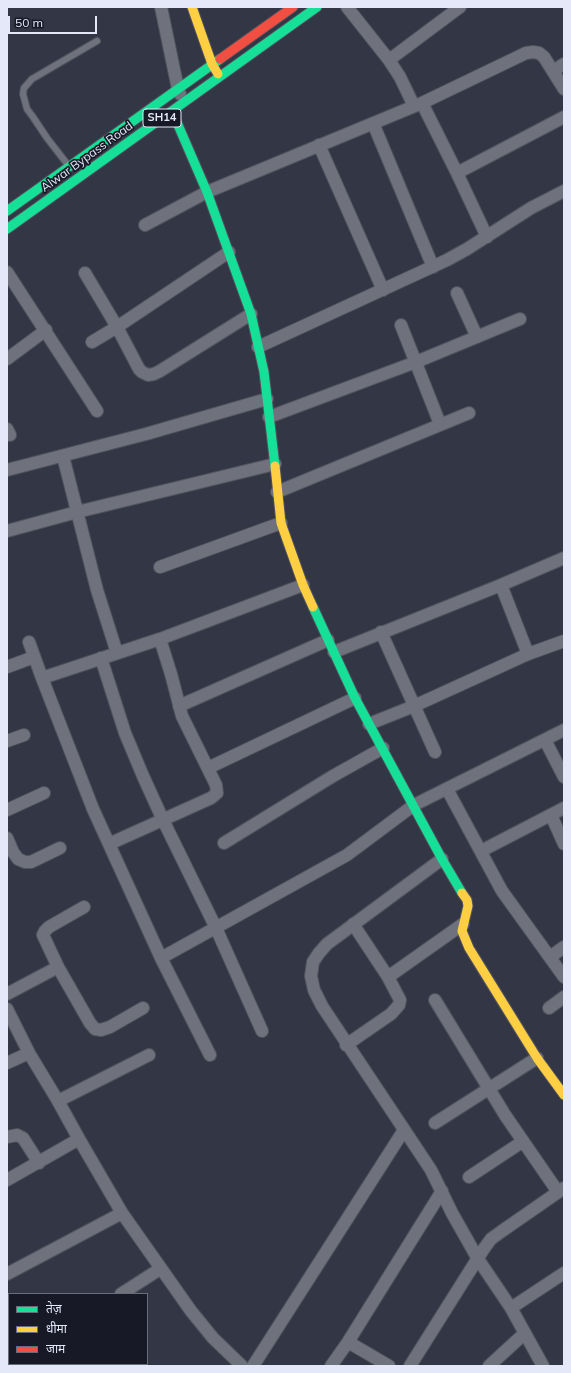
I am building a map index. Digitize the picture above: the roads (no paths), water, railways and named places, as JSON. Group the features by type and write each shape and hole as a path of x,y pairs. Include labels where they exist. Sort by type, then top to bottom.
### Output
{"street":[{"path":"161,7 178,89 185,102"},
{"path":"192,7 212,64 219,77"},
{"name":"Alwar Bypass Road","path":"7,211 293,7"},
{"name":"Alwar Bypass Road","path":"7,229 317,7"},
{"path":"347,7 389,60 418,104 457,173 487,237"},
{"path":"389,60 460,7"},
{"path":"145,225 207,192 418,104 526,53 539,53 544,57 564,89"},
{"path":"553,70 564,64"},
{"path":"172,111 207,192 251,314 268,399 281,523 303,585 355,698 442,859 467,900 468,906 462,924 462,931 469,948 537,1058 564,1095"},
{"path":"457,173 564,117"},
{"path":"373,123 433,267"},
{"path":"319,145 383,290"},
{"path":"258,347 433,267 487,237 531,208 564,191"},
{"path":"92,342 229,252"},
{"path":"7,272 46,330 97,411"},
{"path":"85,273 117,327 139,369 148,375 160,371 251,314"},
{"path":"457,293 477,338"},
{"path":"270,417 416,362 520,320"},
{"path":"401,325 440,424"},
{"path":"7,359 46,330"},
{"path":"7,470 146,434 268,399"},
{"path":"278,492 469,413"},
{"path":"63,456 97,590 117,653"},
{"path":"7,532 77,512 275,464"},
{"path":"160,567 281,523"},
{"path":"334,652 564,558"},
{"path":"42,678 160,639 303,585"},
{"path":"501,585 528,654"},
{"path":"380,632 435,752"},
{"path":"109,844 214,796 217,789 186,725 179,706 160,639"},
{"path":"179,706 328,640"},
{"path":"370,724 414,706 528,654 564,641"},
{"path":"29,642 79,776 161,958 210,1055"},
{"path":"7,667 34,657"},
{"path":"101,658 125,733 162,820 216,928 262,1030"},
{"path":"208,768 355,698"},
{"path":"161,958 347,855 414,805 564,730"},
{"path":"7,741 24,735"},
{"path":"545,740 564,777"},
{"path":"224,843 383,748"},
{"path":"447,789 502,891 564,977"},
{"path":"7,810 44,793"},
{"path":"481,851 564,808"},
{"path":"551,815 564,844"},
{"path":"7,838 10,853 25,862 31,862 60,848"},
{"path":"442,859 327,944 319,952 313,962 311,976 314,990 322,1006 346,1045 431,1170 452,1213 525,1333 543,1366"},
{"path":"84,907 49,927 45,931 44,940 90,1023 95,1029 101,1030 110,1028 143,1008"},
{"path":"346,1045 391,1014 399,1005 400,1000 388,977 353,924"},
{"path":"388,977 462,924"},
{"path":"550,957 564,947"},
{"path":"7,994 58,967"},
{"path":"549,1008 564,997"},
{"path":"410,1366 491,1239 561,1190 522,1142 488,1089 435,1000"},
{"path":"9,1016 122,1213 191,1311 213,1338 242,1366"},
{"path":"7,1063 29,1053"},
{"path":"58,1101 149,1055"},
{"path":"435,1123 537,1058"},
{"path":"253,1366 404,1130"},
{"path":"7,1137 17,1135 23,1138 38,1162"},
{"path":"7,1180 79,1139"},
{"path":"469,1177 522,1142"},
{"path":"331,1366 348,1342 442,1191"},
{"path":"7,1274 122,1213"},
{"path":"122,1293 160,1269"},
{"path":"510,1308 564,1273"},
{"path":"489,1366 525,1333"},
{"path":"348,1342 389,1366"}],"lane":[{"path":"70,166 47,138 28,109 23,94 24,88 32,79 97,41"}]}
